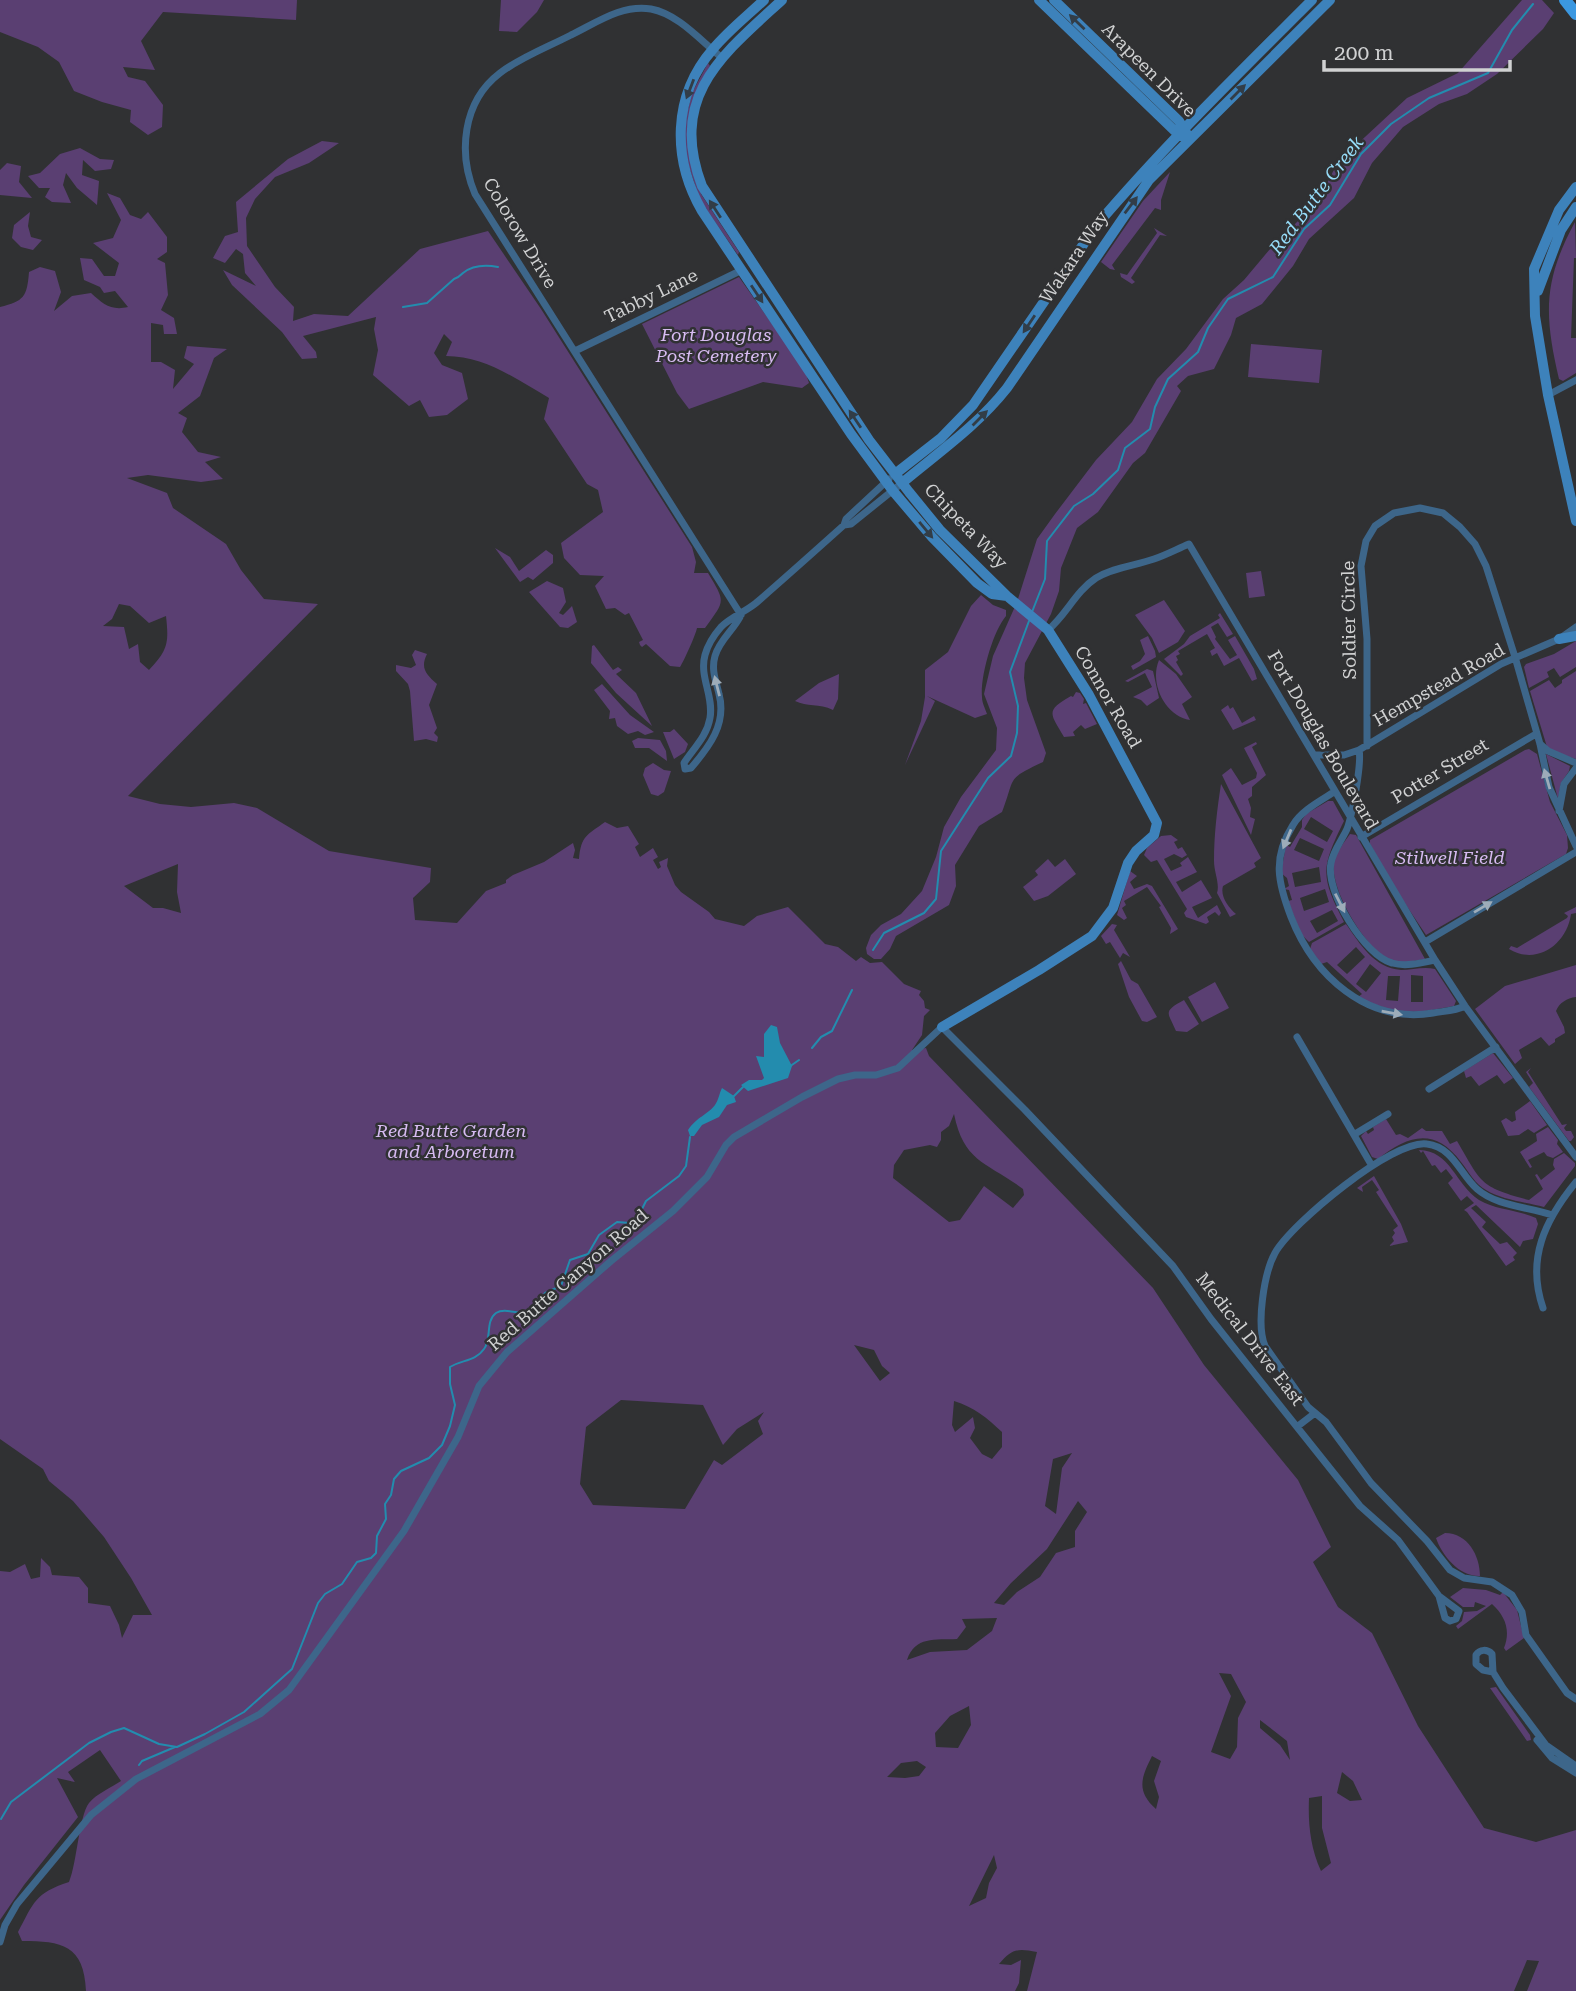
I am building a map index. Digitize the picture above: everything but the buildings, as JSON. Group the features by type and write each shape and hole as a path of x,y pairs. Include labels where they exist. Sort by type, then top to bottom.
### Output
{"main road":[{"path":"1565,0 1576,14"}],"street":[{"name":"Chipeta Way","path":"764,0 716,54 703,86 693,118 693,152 702,186 932,537 977,583 992,594 1007,596"},
{"name":"Chipeta Way","path":"782,0 696,73 684,103 680,136 682,159 696,201 845,424 894,482"},
{"name":"Arapeen Drive","path":"1038,0 1190,140"},
{"name":"Arapeen Drive","path":"1054,0 1180,131"},
{"name":"Wakara Way","path":"741,615 737,625 720,642 714,661 721,704 716,734 691,768 685,769 684,763 706,732 710,720 711,706 703,675 706,652 723,626 730,619 741,615 844,525 846,519 969,429 995,402 1149,180 1330,0"},
{"name":"Wakara Way","path":"844,525 851,524 964,416 1096,226 1180,131 1307,2"},
{"path":"1307,2 1316,14"},
{"name":"Colorow Drive","path":"716,54 680,22 664,13 643,8 625,10 508,67 490,82 471,114 465,135 464,153 475,194 741,615"},
{"path":"1576,187 1559,210 1534,269 1535,316 1548,395 1576,521"},
{"path":"1535,297 1561,230 1576,208"},
{"name":"Tabby Lane","path":"575,351 742,270"},
{"path":"1548,395 1576,380"},
{"name":"Soldier Circle","path":"1367,746 1367,639 1361,566 1366,541 1375,526 1386,517 1405,510 1420,508 1443,513 1475,544 1486,566 1516,657 1540,744 1543,768 1576,849"},
{"name":"Fort Douglas Boulevard","path":"1044,627 1059,621 1081,592 1097,578 1118,568 1153,559 1189,544 1435,960 1465,1006 1576,1157"},
{"name":"Connor Road","path":"1007,596 1044,627 1071,665 1155,817 1157,831"},
{"name":"Hempstead Road","path":"1314,755 1344,755 1359,750 1501,664 1559,639 1576,627"},
{"path":"1559,639 1576,636"},
{"name":"Potter Street","path":"1361,837 1536,734"},
{"path":"1540,744 1576,766 1564,783 1559,812"},
{"path":"1359,750 1360,763 1348,827 1331,861 1330,874 1337,899 1349,920 1380,958 1402,965 1435,960"},
{"path":"1334,792 1301,814 1294,823 1280,857 1281,892 1304,946 1319,967 1339,986 1359,1002 1377,1010 1416,1016 1465,1006"},
{"name":"Red Butte Canyon Road","path":"0,1942 5,1925 17,1904 91,1815 136,1779 260,1714 289,1690 404,1531 458,1437 479,1386 506,1352 611,1261 674,1211 707,1177 726,1145 734,1137 838,1079 855,1075 876,1075 898,1068 942,1027 1092,936 1113,908 1130,859 1157,831"},
{"path":"1425,942 1576,849"},
{"name":"Medical Drive East","path":"942,1027 1173,1266 1211,1319 1298,1426 1314,1413 1326,1422 1371,1483 1427,1541 1452,1572 1464,1578 1492,1582 1512,1595 1522,1612 1526,1635 1567,1693 1576,1699"},
{"path":"1297,1037 1372,1166"},
{"path":"1429,1089 1496,1047"},
{"path":"1355,1134 1388,1114"},
{"path":"1314,1413 1263,1341 1265,1285 1269,1266 1281,1245 1319,1205 1372,1166 1400,1149 1417,1143 1429,1144 1450,1155 1476,1188 1487,1196 1552,1215"},
{"path":"1543,1308 1538,1292 1536,1261 1542,1234 1576,1182"},
{"path":"1298,1426 1360,1506 1398,1540 1439,1596"},
{"path":"1493,1672 1546,1745 1576,1766"},
{"path":"1503,1688 1507,1698 1546,1752 1576,1773"}],"green space":[{"path":"0,0 297,0 296,20 163,12 141,41 155,70 123,67 128,77 145,81 163,105 162,127 148,135 130,122 131,110 74,91 59,62 38,47 0,32"},
{"path":"501,0 544,0 537,12 517,32 499,31"},
{"path":"1522,0 1542,0 1554,13 1543,29 1497,74 1467,94 1439,104 1403,127 1372,163 1354,198 1309,239 1293,266 1262,304 1236,318 1231,335 1214,369 1188,376 1177,386 1181,391 1145,453 1133,463 1098,512 1077,528 1061,568 1059,591 1051,614 1025,663 1027,700 1046,753 1043,762 1017,776 1002,812 979,826 955,865 956,886 949,905 896,936 881,959 874,959 867,954 866,948 871,935 881,925 901,914 922,891 936,857 944,827 961,797 996,750 997,728 984,694 993,656 1017,602 1037,539 1096,460 1132,422 1157,379 1186,349 1223,299 1303,216 1325,187 1338,162 1407,98 1458,73"},
{"path":"708,63 710,66 692,103 701,194 739,252 738,255 700,200 685,155 685,121 692,93"},
{"path":"322,141 339,143 309,163 275,177 255,199 246,218 247,246 275,287 294,307 293,321 314,314 348,316 420,249 488,231 541,309 692,547 696,562 694,573 708,573 718,590 721,601 719,606 705,628 697,628 680,667 670,666 646,644 642,647 640,645 639,642 643,640 629,613 625,615 615,608 606,609 595,586 604,576 580,575 564,558 561,543 603,512 598,490 587,484 544,419 549,398 487,364 446,356 452,342 444,334 434,353 442,365 462,373 468,399 447,415 429,417 420,400 409,406 373,375 378,350 374,329 376,317 303,336 316,352 317,358 302,359 282,332 232,285 223,270 256,286 245,273 243,254 236,249 225,263 213,258 225,236 238,232 236,202 288,159"},
{"path":"80,148 100,159 114,160 111,169 95,171 83,160 82,175 99,181 97,205 77,188 66,173 63,185 71,203 52,202 45,197 50,188 39,188 28,176 40,173 60,154"},
{"path":"7,163 21,166 19,182 32,198 0,195 0,170"},
{"path":"1170,172 1161,200 1161,210 1155,208 1112,265 1115,270 1110,269 1101,262 1143,201"},
{"name":"Red Butte Garden and Arboretum","path":"107,193 120,198 130,215 141,219 148,212 167,237 167,252 157,259 165,263 168,295 161,310 174,318 177,334 164,334 163,325 151,323 151,362 161,362 175,370 173,389 194,364 184,358 187,346 227,349 214,358 200,396 178,413 187,418 182,432 198,452 221,457 205,462 223,479 201,482 148,475 127,478 167,493 173,508 226,544 241,570 264,599 318,604 128,796 160,804 191,807 234,803 257,808 329,851 431,868 430,882 413,898 415,920 457,923 486,891 506,883 513,875 544,862 573,843 573,858 579,859 581,845 586,837 605,822 617,828 628,826 639,844 635,847 640,857 653,848 658,857 653,860 658,869 661,867 659,862 668,858 667,866 675,885 715,919 744,926 757,916 788,907 825,944 838,947 856,961 861,957 870,963 882,962 904,984 921,991 919,995 925,1008 930,1010 924,1016 922,1035 912,1050 926,1048 929,1056 1153,1288 1204,1365 1298,1480 1331,1547 1313,1562 1338,1607 1372,1633 1418,1726 1484,1828 1536,1842 1576,1830 1576,1991 1527,1991 1539,1961 1527,1960 1514,1991 1027,1991 1037,1952 1024,1950 1011,1953 999,1964 1011,1965 1021,1960 1019,1983 1015,1991 86,1991 81,1964 75,1955 68,1949 49,1942 22,1941 18,1932 42,1895 69,1882 83,1818 89,1803 121,1781 100,1750 68,1772 75,1782 57,1778 78,1817 0,1920 0,1571 10,1572 25,1564 31,1579 40,1577 41,1558 50,1567 52,1575 79,1577 88,1588 88,1603 110,1606 122,1638 133,1615 152,1615 104,1537 73,1501 49,1481 43,1469 0,1439 0,307 23,297 29,272 40,267 55,271 61,292 54,311 72,296 91,293 108,306 128,307 115,291 104,293 100,287 84,280 80,258 92,259 104,276 115,276 119,263 93,243 113,238 121,220","holes":["119,604 130,606 149,623 166,616 166,646 149,670 140,662 138,644 129,649 124,627 103,626 112,619","178,864 177,892 181,913 153,908 124,886","954,1114 958,1130 971,1152 1023,1189 1024,1195 1013,1208 984,1186 960,1220 949,1222 893,1178 894,1165 904,1150 930,1145 937,1147 941,1132 949,1126","854,1345 874,1350 882,1366 890,1373 880,1381","621,1400 703,1405 723,1445 737,1429 764,1412 758,1421 763,1434 722,1465 714,1460 685,1509 593,1505 580,1484 586,1427","954,1401 968,1406 1002,1432 1002,1447 992,1459 982,1454 970,1438 975,1428 973,1417 955,1432 952,1425","1072,1453 1062,1468 1056,1514 1045,1506 1053,1459","1078,1501 1087,1512 1075,1531 1075,1547 1056,1553 1040,1577 1017,1592 1004,1605 994,1603 1047,1549","997,1618 992,1631 967,1650 930,1652 907,1660 921,1643 957,1639 966,1627 962,1619","1219,1673 1231,1674 1246,1702 1238,1718 1237,1747 1230,1759 1211,1752 1231,1696","969,1706 971,1725 958,1748 936,1747 935,1733 950,1716","1260,1720 1287,1741 1290,1760 1280,1745 1260,1728","1152,1756 1161,1761 1154,1781 1159,1797 1156,1809 1145,1796 1143,1778","917,1761 926,1767 919,1776 887,1777 901,1763","1342,1772 1353,1781 1362,1800 1350,1801 1337,1793","1322,1796 1322,1828 1331,1863 1321,1871 1314,1853 1309,1826 1309,1798","994,1855 997,1868 989,1883 986,1898 969,1906"]},
{"path":"30,212 28,226 31,237 42,240 33,250 21,247 12,238 14,225"},
{"path":"1575,222 1576,258 1571,338 1576,338 1576,373 1563,381 1559,379 1554,356 1549,299 1557,262"},
{"path":"1154,228 1167,236 1160,235 1131,278 1135,282 1132,284 1121,277 1120,273 1127,275 1157,233"},
{"name":"Fort Douglas Post Cemetery","path":"739,277 805,371 809,383 802,388 763,382 689,409 677,393 642,324"},
{"path":"1251,344 1322,350 1319,383 1248,377"},
{"path":"495,548 510,557 519,571 546,550 553,555 553,563 533,580 528,577 520,582"},
{"path":"1261,571 1265,596 1249,598 1246,573"},
{"path":"547,581 563,588 566,602 559,613 563,615 572,606 577,622 568,628 560,627 529,592"},
{"path":"981,595 993,605 1006,610 985,667 982,699 987,714 975,718 927,696 935,701 905,765 921,721 925,697 925,670 948,652 971,606"},
{"path":"1164,600 1185,631 1178,642 1159,653 1135,615"},
{"path":"1220,613 1233,634 1227,637 1218,623 1211,627 1215,639 1230,659 1237,655 1228,640 1235,636 1257,679 1252,681 1239,658 1224,666 1217,653 1212,656 1210,651 1215,648 1207,634 1178,651 1180,654 1176,656 1176,662 1183,674 1181,676 1164,659 1190,636 1220,618"},
{"path":"1148,636 1156,657 1133,670 1131,666 1145,654 1140,640"},
{"path":"1576,641 1576,667 1560,677 1554,668 1547,672 1549,677 1529,688 1524,667 1526,664 1554,654"},
{"path":"594,645 613,670 618,667 622,670 616,674 636,693 652,726 616,693 591,663"},
{"path":"415,650 427,654 425,670 437,684 429,705 437,728 434,733 438,737 437,742 426,739 414,741 410,691 408,684 396,671 396,665 411,668 416,665 412,655"},
{"path":"1159,660 1176,674 1192,697 1182,704 1190,720 1173,712 1161,697 1156,679"},
{"path":"1147,669 1153,671 1159,698 1147,706 1133,697 1152,687 1145,673 1125,681"},
{"path":"1576,671 1576,759 1547,747 1530,691 1549,680 1555,688"},
{"path":"839,674 838,699 833,710 795,701 819,683"},
{"path":"602,684 630,715 654,732 645,735 638,731 628,734 617,726 615,718 609,719 610,711 594,690"},
{"path":"1076,692 1084,699 1083,704 1086,703 1097,724 1085,729 1081,725 1073,732 1075,736 1064,737 1053,718 1053,709 1062,701 1073,697"},
{"path":"1228,705 1230,709 1233,707 1242,723 1254,716 1256,720 1233,730 1221,710"},
{"path":"674,729 688,744 685,752 674,759 663,732"},
{"path":"638,738 660,740 666,751 667,761 649,748 635,748 632,741"},
{"path":"1256,742 1252,747 1266,775 1252,787 1252,796 1248,799 1250,817 1255,819 1251,835 1222,775 1231,768 1242,785 1256,778 1257,773 1244,748"},
{"name":"Stilwell Field","path":"1529,749 1537,754 1550,802 1567,835 1566,854 1426,935 1396,890 1370,840"},
{"path":"1546,754 1570,766 1561,783 1558,799"},
{"path":"653,763 671,771 664,792 658,796 651,794 643,775 645,768"},
{"path":"1221,784 1261,858 1254,863 1256,867 1223,886 1225,901 1236,914 1230,917 1217,893 1214,865"},
{"path":"1328,801 1333,801 1344,821 1331,850 1326,872 1327,882 1344,922 1309,942 1301,934 1288,901 1292,900 1289,890 1284,889 1289,886 1287,878 1281,873 1286,845 1290,847 1306,814","holes":["1311,817 1333,831 1327,842 1304,829","1300,838 1324,849 1319,861 1294,850","1319,867 1321,882 1295,887 1292,873","1325,889 1329,902 1304,911 1300,898","1332,910 1338,921 1317,933 1310,921"]},
{"path":"1350,834 1356,835 1425,959 1402,962 1388,959 1369,943 1350,916 1337,887 1334,862"},
{"path":"1171,835 1178,840 1174,842 1178,849 1182,847 1187,855 1182,858 1174,854 1164,859 1171,871 1182,866 1180,863 1188,857 1197,872 1176,882 1182,892 1201,880 1212,898 1192,907 1198,918 1217,905 1221,913 1219,916 1215,912 1207,917 1209,922 1206,924 1186,917 1184,913 1187,909 1157,860 1151,862 1144,855 1147,848 1161,836"},
{"path":"1048,859 1055,867 1065,859 1076,874 1048,896 1034,901 1023,887 1038,875 1035,871"},
{"path":"1130,871 1137,876 1130,882 1134,889 1147,884 1152,886 1178,929 1170,934 1171,928 1159,907 1161,906 1147,887 1124,901 1126,905 1122,908 1127,918 1124,920 1117,915"},
{"path":"1576,907 1576,913 1571,914 1564,935 1549,949 1530,955 1509,949 1511,946 1517,948 1567,918 1564,913"},
{"path":"1112,924 1117,925 1114,930 1130,957 1123,953 1120,958 1110,942 1106,944 1101,936"},
{"path":"1346,924 1369,954 1383,965 1401,970 1435,969 1456,1001 1454,1006 1405,1012 1384,1008 1358,997 1362,994 1327,962 1321,964 1310,949 1312,943","holes":["1356,947 1365,957 1347,974 1337,965","1370,964 1381,973 1366,992 1356,984","1411,975 1423,976 1423,1002 1411,1002","1388,976 1400,976 1398,1001 1386,1000"]},
{"path":"1121,961 1157,1017 1147,1022 1142,1021 1129,997 1118,964"},
{"path":"1576,965 1576,997 1564,1001 1556,1011 1565,1033 1549,1046 1541,1037 1519,1050 1522,1058 1515,1064 1475,1009 1505,986"},
{"path":"1215,982 1229,1008 1202,1022 1188,997"},
{"path":"1184,1000 1199,1024 1187,1032 1176,1031 1169,1016 1172,1007"},
{"path":"1493,1053 1513,1078 1504,1084 1497,1075 1479,1086 1471,1076 1466,1078 1464,1071"},
{"path":"1531,1068 1528,1072 1562,1125 1567,1124 1564,1128 1566,1131 1571,1131 1574,1137 1571,1141 1529,1087 1533,1083 1526,1072"},
{"path":"1530,1101 1547,1125 1534,1133 1528,1129 1519,1135 1508,1136 1501,1121 1506,1118 1512,1122 1516,1120 1515,1112"},
{"path":"1386,1119 1396,1135 1408,1138 1422,1128 1426,1131 1442,1131 1450,1144 1457,1141 1484,1182 1529,1200 1543,1189 1535,1175 1541,1180 1555,1169 1554,1159 1564,1153 1575,1166 1544,1207 1514,1200 1482,1187 1451,1151 1431,1139 1411,1140 1378,1159 1372,1157 1361,1136 1366,1131 1368,1134 1374,1130 1373,1127"},
{"path":"1548,1127 1563,1152 1553,1158 1544,1152 1528,1160 1532,1167 1530,1168 1520,1152 1537,1141 1536,1134"},
{"path":"1419,1150 1430,1152 1446,1162 1479,1200 1536,1218 1538,1224 1533,1239 1523,1241 1520,1247 1476,1205 1471,1208 1486,1222 1482,1227 1500,1244 1507,1242 1517,1253 1513,1257 1515,1260 1506,1266 1464,1210 1474,1203 1467,1196 1461,1201 1448,1183 1453,1178 1446,1169 1441,1173 1435,1165 1432,1166 1423,1151 1421,1153"},
{"path":"1374,1176 1408,1242 1389,1246 1394,1241 1393,1230 1398,1226 1376,1192 1379,1190 1372,1180 1362,1187 1363,1192 1357,1188"},
{"path":"1445,1533 1460,1537 1471,1547 1478,1561 1480,1576 1466,1573 1447,1558 1436,1538"},
{"path":"1463,1588 1486,1590 1500,1595 1503,1592 1517,1610 1524,1638 1506,1651 1506,1624 1492,1604 1458,1629 1456,1626 1462,1621 1464,1612 1477,1611 1486,1606 1475,1602 1474,1607 1463,1607 1450,1597"},
{"path":"1496,1687 1531,1740 1527,1741 1490,1688"}],"water":[{"path":"771,1025 777,1027 780,1043 792,1066 788,1078 748,1091 741,1085 749,1080 764,1078 756,1056 764,1057 764,1034"},
{"path":"722,1088 734,1096 736,1102 727,1105 719,1117 702,1125 694,1136 690,1136 688,1130 715,1105"}],"waterway":[{"name":"Red Butte Creek","path":"1032,612 1045,579 1047,541 1074,506 1093,494 1118,470 1125,448 1150,429 1155,407 1168,379 1198,352 1208,328 1228,299 1273,277 1304,229 1330,205 1361,154 1391,124 1429,98 1488,73 1512,30 1533,4"},
{"path":"403,307 427,303 471,268 498,267"},
{"name":"Red Butte Creek","path":"873,950 884,933 924,913 936,899 941,851 988,778 1011,756 1017,733 1018,706 1010,672 1029,621"},
{"name":"Red Butte Creek","path":"812,1048 821,1037 832,1031 852,990"},
{"name":"Red Butte Creek","path":"789,1067 799,1060"},
{"path":"734,1096 743,1087"},
{"name":"Red Butte Creek","path":"1,1819 11,1802 89,1743 124,1728 159,1744 177,1747 244,1712 292,1669 318,1603 325,1594 342,1584 357,1562 371,1558 376,1553 377,1536 386,1519 385,1504 391,1495 394,1479 401,1471 429,1458 442,1445 455,1405 450,1384 450,1367 481,1353 496,1313 529,1313 545,1293 561,1286 570,1260 588,1254 599,1235 617,1222 630,1223 637,1219 646,1201 679,1176 686,1166 690,1137"},
{"name":"Red Butte Creek","path":"139,1765 142,1761 175,1747"}]}
